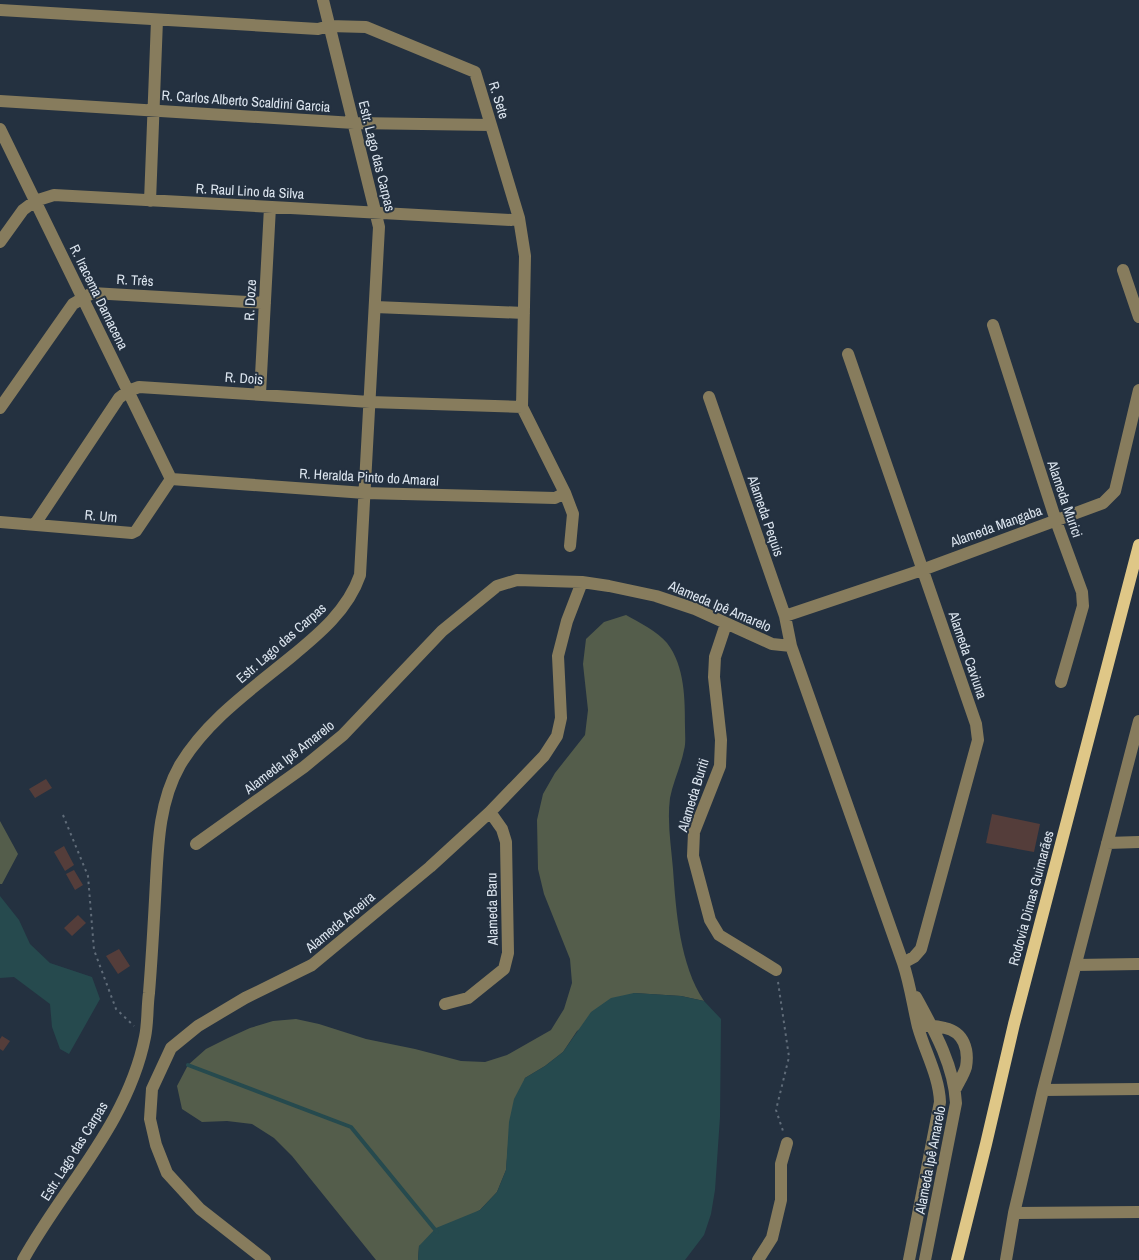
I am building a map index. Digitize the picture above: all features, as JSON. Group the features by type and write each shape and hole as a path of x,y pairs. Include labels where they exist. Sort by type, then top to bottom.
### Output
{"main road":[{"name":"Rodovia Dimas Guimarães","path":"957,1260 1014,1024 1139,545"}],"street":[{"name":"Estr. Lago das Carpas","path":"22,1260 110,1128 132,1080 145,1036 161,817 180,765 200,737 222,713 310,641 344,607 354,592 360,576 379,227 323,0"},
{"name":"R. Sete","path":"0,10 318,29 329,26 366,27 475,72 519,218 525,256 522,406 565,493 573,514 570,546"},
{"path":"150,201 157,20"},
{"name":"R. Carlos Alberto Scaldini Garcia","path":"0,102 354,123 491,124"},
{"name":"R. Iracema Damacena","path":"0,129 171,479"},
{"name":"R. Raul Lino da Silva","path":"35,201 54,196 511,220 519,218"},
{"path":"0,242 23,210 35,201"},
{"name":"R. Doze","path":"260,394 270,207"},
{"path":"1123,270 1139,317"},
{"name":"R. Três","path":"82,297 92,293 265,303"},
{"path":"0,408 73,304 82,297"},
{"path":"375,307 524,313"},
{"name":"Alameda Murici","path":"993,325 1056,521 1082,592 1083,606 1061,682"},
{"name":"Alameda Caviuna","path":"848,354 976,724 978,740 921,948 914,957 903,963"},
{"name":"R. Dois","path":"128,390 139,386 370,402 522,406"},
{"path":"35,524 119,398 128,390"},
{"name":"Alameda Mangaba","path":"785,616 922,570 1103,503 1115,491 1139,390"},
{"name":"Alameda Pequis","path":"710,397 785,616 791,646"},
{"name":"R. Heralda Pinto do Amaral","path":"171,479 366,493 554,498 565,493"},
{"name":"R. Um","path":"0,522 132,533 171,479"},
{"name":"Alameda Ipê Amarelo","path":"196,844 304,768 343,735 442,631 497,586 517,580 582,582 609,586 656,596 695,610 772,644 791,646 903,963 910,986 918,1028 940,1091 940,1102 909,1260"},
{"name":"Alameda Aroeira","path":"265,1260 200,1209 168,1173 156,1145 150,1119 152,1089 171,1048 205,1021 245,998 312,965 430,867 490,812 544,756 557,736 562,718 558,656 567,621 582,582"},
{"name":"Alameda Buriti","path":"726,624 715,658 714,677 721,740 720,766 694,832 694,856 710,920 719,935 776,970"},
{"path":"1006,1260 1014,1214 1043,1090 1139,721"},
{"name":"Alameda Baru","path":"445,1004 468,998 504,969 508,953 506,842 502,828 490,812"},
{"path":"1108,843 1139,842"},
{"path":"1076,965 1139,964"},
{"name":"Alameda Ipê Amarelo","path":"910,986 938,1036 956,1088 956,1103 925,1260"},
{"path":"918,1028 932,1025 952,1029 960,1035 966,1044 965,1069 956,1088"},
{"path":"1043,1090 1139,1089"},
{"path":"758,1260 772,1238 781,1200 781,1164 787,1143"},
{"path":"1014,1214 1139,1212"}],"path":[{"path":"63,815 88,876 94,950 116,1009 145,1036"},
{"path":"776,970 789,1057 776,1110 787,1143"}],"shaded area":[{"path":"626,615 648,628 667,643 673,652 681,673 685,706 685,747 670,798 670,834 676,903 684,955 689,971 704,1001 681,996 634,993 577,1031 563,1052 525,1078 508,1146 506,1170 497,1192 480,1210 419,1246 418,1260 376,1260 292,1156 274,1138 252,1124 227,1121 202,1122 182,1109 177,1086 188,1065 206,1049 250,1028 273,1021 296,1019 319,1024 366,1039 461,1061 485,1062 507,1055 551,1030 564,1009 572,983 570,959 544,894 538,869 537,820 543,794 555,773 585,735 588,710 583,664 586,639 604,622"},
{"path":"0,821 18,854 2,884 0,884"},
{"path":"0,896 19,920 30,944 50,963 92,977 100,999 69,1054 60,1049 52,1027 50,1004 14,977 0,978"},
{"path":"634,993 681,996 704,1001 721,1019 720,1117 715,1190 711,1214 704,1235 685,1260 418,1260 419,1246 436,1228 480,1210 497,1192 506,1170 509,1122 514,1099 525,1078 563,1052 591,1012 611,998"}],"building":[{"path":"46,779 52,788 35,798 29,789"},
{"path":"992,814 1040,824 1034,852 986,843"},
{"path":"64,846 74,865 65,871 54,852"},
{"path":"74,870 83,885 75,890 66,874"},
{"path":"78,915 86,923 72,936 64,928"},
{"path":"119,949 130,966 118,974 106,956"},
{"path":"2,1036 10,1041 3,1051 0,1049 0,1039"}],"waterway":[{"path":"188,1065 351,1127 437,1232"}]}
